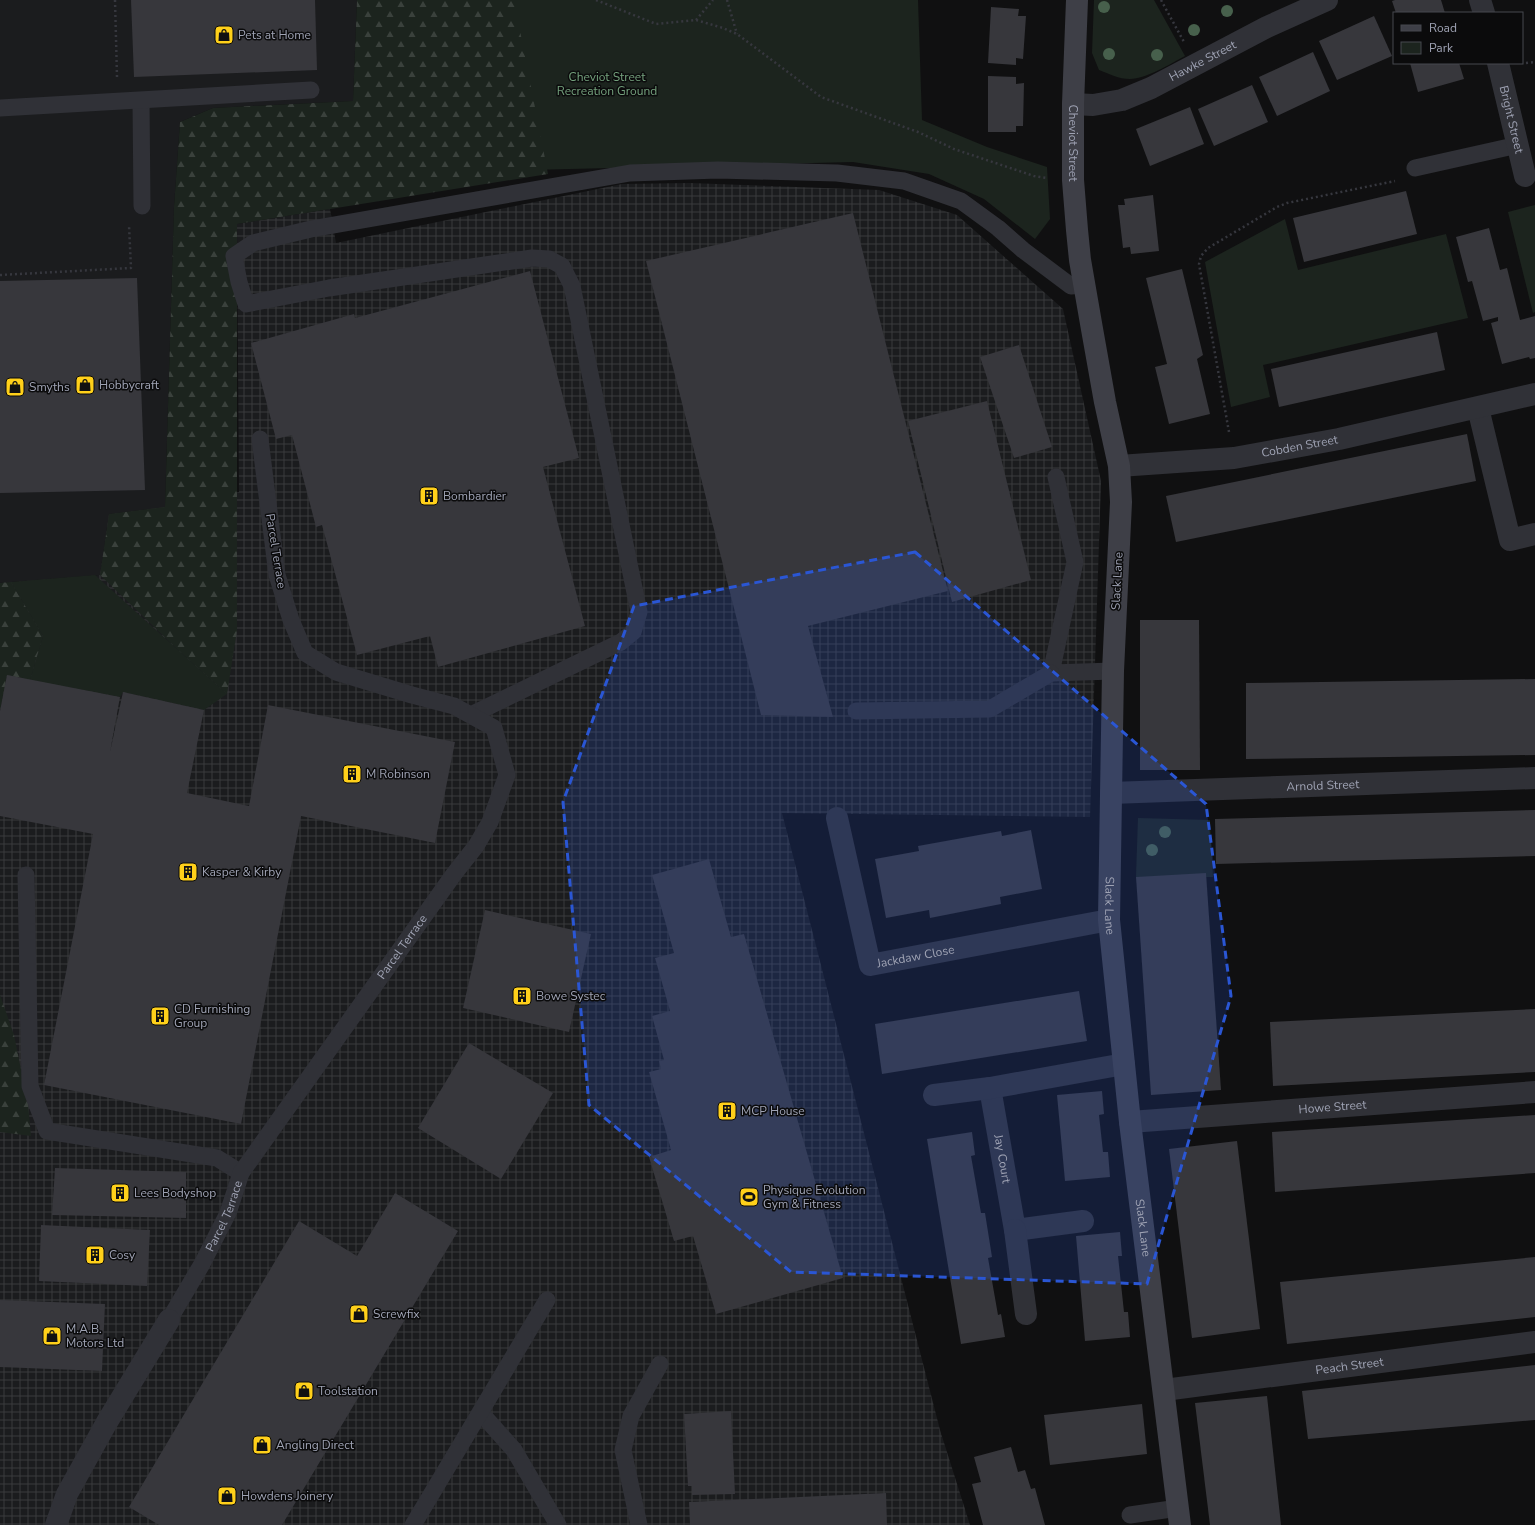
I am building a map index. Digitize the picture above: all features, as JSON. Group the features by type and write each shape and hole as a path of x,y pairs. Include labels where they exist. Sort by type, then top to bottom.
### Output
{"street":[{"name":"Cheviot Street","path":"1077,0 1073,104 1073,180 1077,230 1084,285"},
{"name":"Hawke Street","path":"1073,104 1093,105 1122,100 1151,88 1267,27 1327,0"},
{"path":"1480,0 1484,12"},
{"name":"Bright Street","path":"1498,64 1525,176"},
{"name":"Slack Lane","path":"1084,285 1119,466 1121,502 1113,671 1109,920 1130,1122 1179,1517"},
{"name":"Cobden Street","path":"1119,466 1234,458 1339,439 1535,394"},
{"path":"1478,408 1510,540 1535,534"},
{"name":"Arnold Street","path":"1111,793 1535,778"},
{"name":"Jackdaw Close","path":"836,818 870,965 1109,920"},
{"path":"934,1095 990,1088 1124,1064"},
{"name":"Jay Court","path":"990,1088 1015,1230 1026,1314"},
{"name":"Howe Street","path":"1130,1122 1535,1092"},
{"path":"1015,1230 1083,1221"},
{"name":"Parcel Terrace","path":"56,1525 67,1494 107,1422 169,1320"},
{"name":"Peach Street","path":"1164,1390 1535,1342"}],"lane":[{"path":"0,108 80,102 140,101 311,90"},
{"path":"140,101 142,206"},
{"path":"1415,168 1518,145"},
{"path":"471,715 621,642 633,632 639,612 572,286 562,266 549,259 532,258 329,288 246,304 239,282 234,256 254,243 311,230 630,173 718,170 837,173 904,181 961,201 998,228 1071,286 1084,285"},
{"name":"Parcel Terrace","path":"169,1320 202,1264 228,1213 241,1173 454,874 476,846 490,822 507,775 494,728 454,706 336,672 305,653 291,620 277,574 260,439"},
{"path":"1051,673 1075,562 1056,477"},
{"path":"856,711 990,709 1051,673 1113,671"},
{"path":"26,875 30,1086 47,1131 217,1158 241,1173"},
{"path":"413,1525 547,1300"},
{"path":"639,1525 623,1450 631,1416 660,1364"},
{"path":"481,1413 514,1450 558,1525"},
{"path":"1130,1515 1179,1517"}],"path":[{"path":"115,0 118,101"},
{"path":"596,0 656,24 696,20 723,28 737,34 821,97 918,132 954,149 1034,176 1073,180"},
{"path":"696,20 713,0"},
{"path":"727,0 737,34"},
{"path":"1161,0 1196,65"},
{"path":"1234,458 1198,264 1201,256 1208,248 1277,207 1298,200 1408,178 1415,168"},
{"path":"0,275 131,268 129,220"}],"highlighted area":[{"path":"915,552 1206,804 1231,996 1147,1284 791,1272 589,1105 563,802 634,606"}],"shaded area":[{"path":"0,0 357,0 353,101 213,108 180,122 174,207 165,507 109,514 100,575 0,583"},
{"path":"690,183 879,190 957,215 1063,309 1101,481 1090,817 782,813 940,1430 970,1525 0,1525 0,583 100,575 109,514 165,507 239,492 237,224 330,209 336,243 622,184"}],"green space":[{"path":"357,0 514,0 548,174 237,224 237,630 227,694 175,647 100,575 109,514 165,507 174,207 180,122 213,108 353,101"},
{"name":"Cheviot Street Recreation Ground","path":"498,0 918,0 922,120 987,147 1047,167 1050,219 1035,239 984,199 929,174 853,162 529,170"},
{"path":"1094,0 1154,0 1185,56 1143,77 1130,79 1122,78 1099,70 1092,53"},
{"path":"1535,205 1535,312 1533,313 1508,212"},
{"path":"1285,219 1298,270 1446,234 1468,318 1263,365 1270,397 1231,407 1205,262"},
{"path":"95,575 227,694 204,710 123,692 120,697 30,680 43,636 11,582"},
{"path":"11,582 43,636 30,680 7,675 0,711 0,583"},
{"path":"1138,818 1210,820 1213,877 1136,877"},
{"path":"0,995 14,1035 28,1104 31,1136 0,1132"}],"building":[{"name":"Pets at Home","path":"131,0 315,0 317,70 134,77"},
{"path":"1441,0 1445,12 1396,12 1392,1"},
{"path":"991,7 1019,9 1018,16 1026,16 1023,59 1016,58 1016,65 988,63"},
{"path":"1374,16 1392,56 1337,80 1319,41"},
{"path":"1313,52 1330,91 1277,116 1259,77"},
{"path":"1410,64 1459,64 1464,79 1418,92"},
{"path":"988,76 1016,77 1016,84 1024,83 1023,126 1016,126 1016,132 988,132"},
{"path":"1252,85 1268,122 1214,146 1198,109"},
{"path":"1190,107 1204,144 1150,166 1136,129"},
{"path":"1406,191 1417,234 1304,262 1293,218"},
{"path":"1153,195 1159,251 1131,254 1130,247 1123,248 1118,205 1125,205 1124,199"},
{"path":"853,213 948,591 808,626 833,717 761,715 646,261"},
{"path":"1489,228 1500,270 1507,268 1520,320 1535,316 1535,358 1530,359 1529,357 1502,364 1491,323 1498,321 1498,317 1483,321 1472,281 1468,282 1456,237"},
{"path":"1182,269 1203,355 1197,359 1210,414 1169,424 1155,367 1167,364 1146,278"},
{"name":"Bombardier","path":"530,271 579,458 543,467 585,626 438,667 430,636 357,655 322,525 316,527 292,435 276,439 251,343 354,314 355,318"},
{"name":"Hobbycraft","path":"137,278 145,490 0,493 0,281"},
{"path":"1437,332 1445,370 1279,407 1271,369"},
{"path":"1019,345 1052,447 1014,458 980,357"},
{"path":"987,401 1031,580 952,602 908,421"},
{"path":"1467,434 1476,481 1176,542 1166,496"},
{"path":"1140,620 1199,620 1200,770 1140,770"},
{"path":"7,675 120,697 110,752 123,692 204,710 187,793 249,806 268,705 455,742 435,843 301,816 241,1124 44,1085 93,834 0,816 0,711"},
{"path":"1535,679 1535,755 1246,759 1246,683"},
{"path":"1535,810 1535,856 1216,864 1215,819"},
{"path":"1031,830 1042,889 1000,897 1001,904 930,918 929,910 886,918 875,859 919,851 918,846 1001,831 1002,836"},
{"name":"MCP House","path":"709,859 731,937 744,934 843,1278 716,1314 693,1236 674,1241 649,1157 671,1150 649,1072 661,1069 659,1061 664,1060 652,1016 670,1011 655,958 674,953 652,875"},
{"path":"1206,873 1221,1090 1151,1095 1136,877"},
{"path":"485,910 591,934 569,1032 463,1008"},
{"path":"1079,991 1087,1041 882,1074 875,1024"},
{"path":"1535,1009 1535,1072 1273,1086 1270,1022"},
{"path":"469,1043 553,1093 501,1179 418,1128"},
{"path":"1102,1091 1104,1114 1099,1115 1103,1152 1108,1152 1110,1177 1065,1181 1057,1095"},
{"path":"1535,1115 1535,1173 1275,1192 1272,1132"},
{"path":"972,1132 975,1155 971,1156 981,1213 985,1213 992,1257 988,1258 998,1315 1001,1314 1005,1337 961,1344 927,1139"},
{"path":"1237,1141 1260,1329 1192,1338 1169,1149"},
{"name":"Lees Bodyshop","path":"55,1168 186,1172 186,1218 52,1215"},
{"path":"395,1193 458,1231 282,1525 159,1525 129,1507 299,1221 357,1256"},
{"name":"Cosy","path":"41,1225 150,1230 147,1286 39,1281"},
{"path":"1120,1232 1122,1256 1118,1256 1124,1312 1128,1312 1130,1337 1085,1341 1076,1236"},
{"path":"1535,1257 1535,1317 1287,1344 1280,1282"},
{"name":"M.A.B. Motors Ltd","path":"0,1300 105,1304 102,1371 0,1367"},
{"path":"1535,1365 1535,1420 1308,1439 1302,1391"},
{"path":"1267,1396 1281,1525 1210,1525 1195,1403"},
{"path":"1142,1404 1147,1454 1050,1465 1044,1415"},
{"path":"731,1411 735,1494 692,1495 692,1486 688,1486 684,1414"},
{"path":"1011,1447 1018,1472 1025,1470 1031,1489 1035,1488 1045,1525 983,1525 972,1484 981,1482 974,1457"},
{"path":"886,1493 887,1525 690,1525 689,1502"}],"place":[{"name":"Pets at Home","path":"224,35"},
{"name":"Hobbycraft","path":"85,385"},
{"name":"Smyths","path":"15,387"},
{"name":"Bombardier","path":"429,496"},
{"name":"M Robinson","path":"352,774"},
{"name":"Kasper & Kirby","path":"188,872"},
{"name":"Bowe Systec","path":"522,996"},
{"name":"CD Furnishing Group","path":"160,1016"},
{"name":"MCP House","path":"727,1111"},
{"name":"Lees Bodyshop","path":"120,1193"},
{"name":"Physique Evolution Gym & Fitness","path":"749,1197"},
{"name":"Cosy","path":"95,1255"},
{"name":"Screwfix","path":"359,1314"},
{"name":"M.A.B. Motors Ltd","path":"52,1336"},
{"name":"Toolstation","path":"304,1391"},
{"name":"Angling Direct","path":"262,1445"},
{"name":"Howdens Joinery","path":"227,1496"}]}
